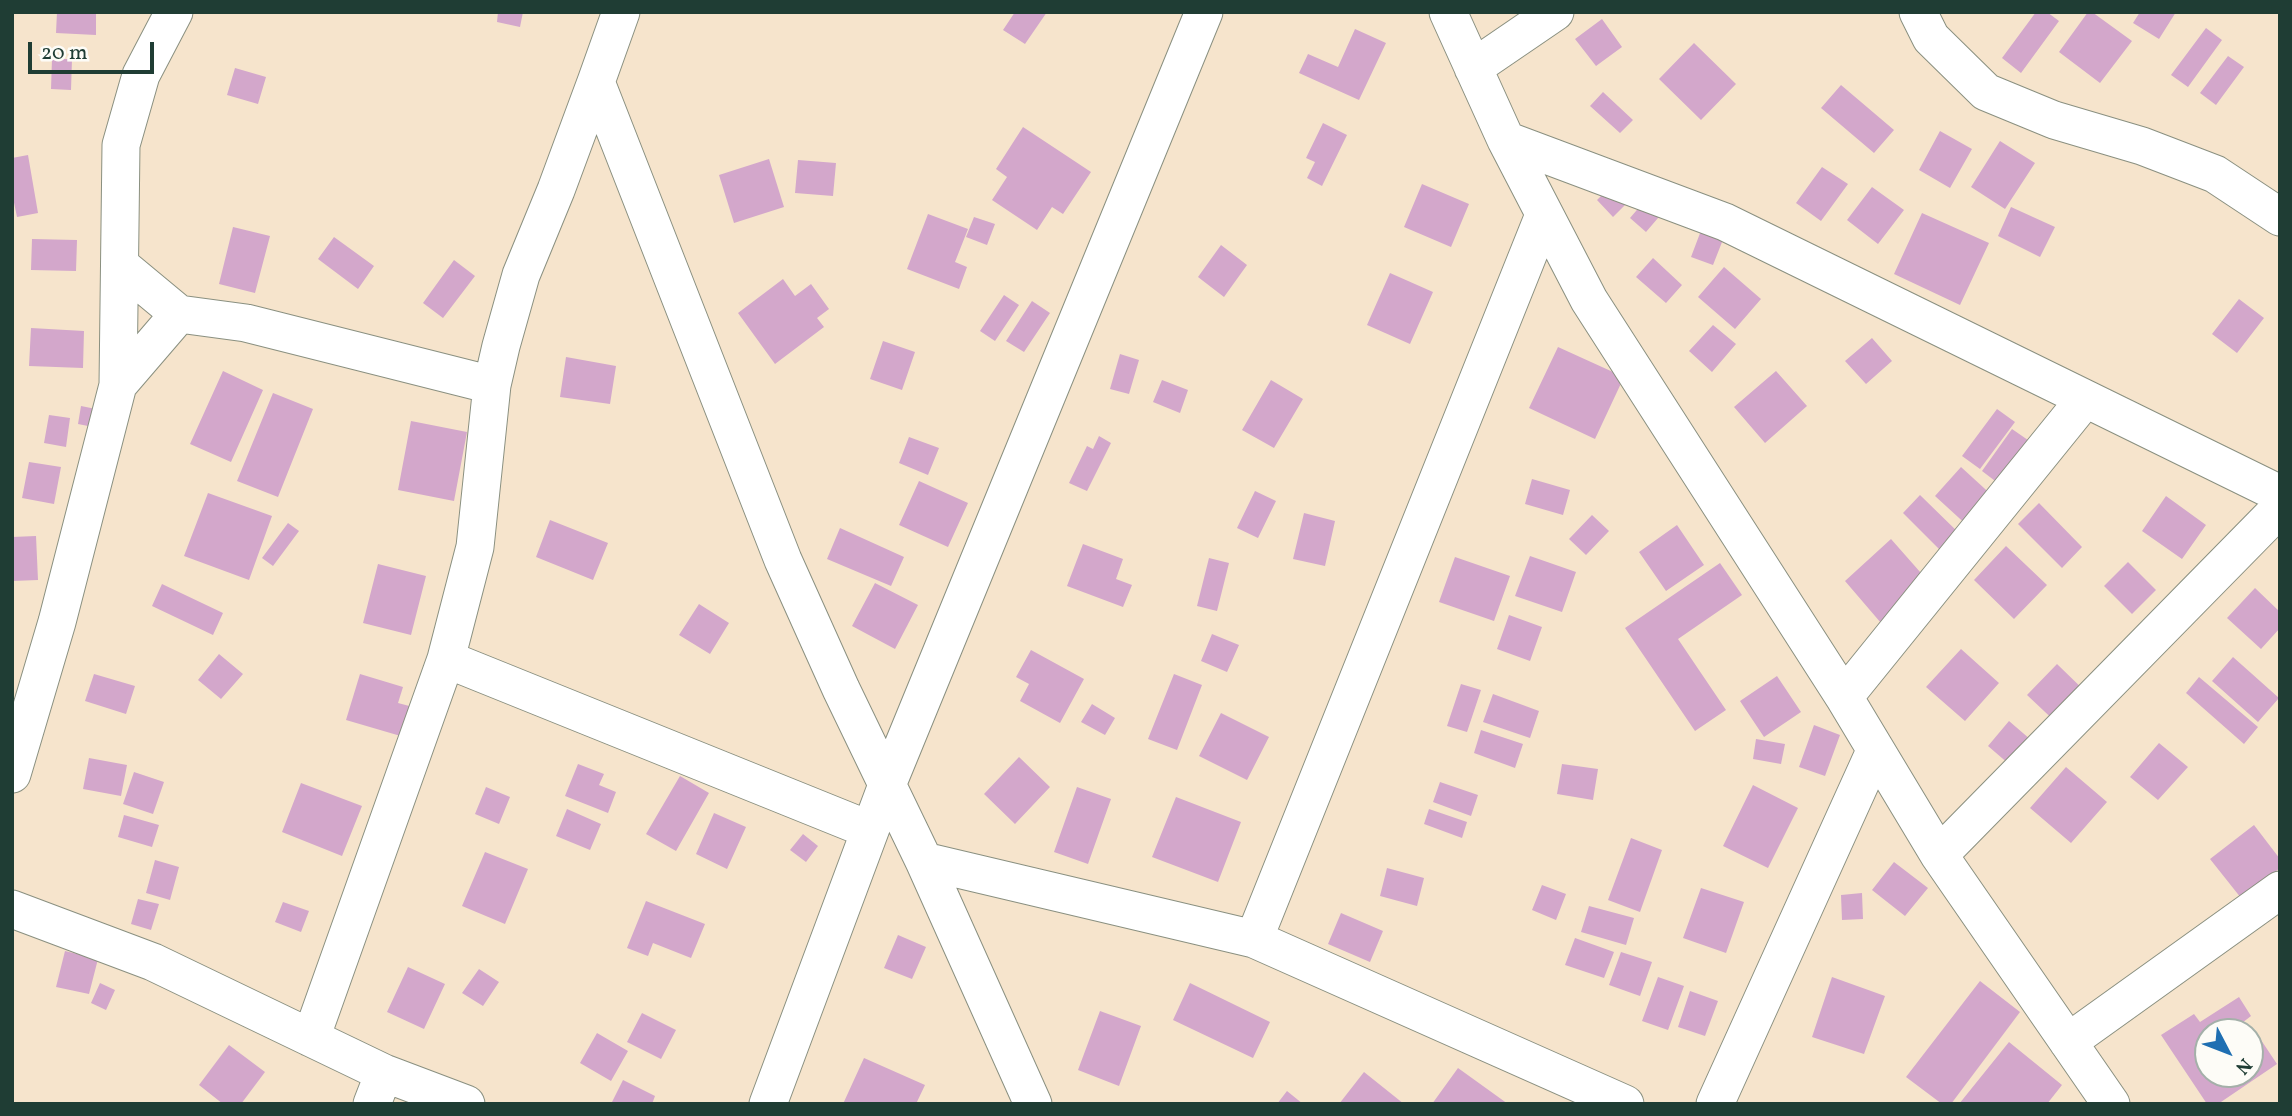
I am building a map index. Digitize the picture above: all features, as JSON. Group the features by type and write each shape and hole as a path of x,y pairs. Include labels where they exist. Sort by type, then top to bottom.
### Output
{"street":[{"path":"12,774 57,622 118,385 121,145 141,75 173,12"},
{"path":"311,1038 446,659 475,547 492,385 521,275 556,190 621,12"},
{"path":"768,1104 887,785 1204,12"},
{"path":"1448,12 1506,140 1589,300 1844,697 1940,855 2106,1101"},
{"path":"1473,68 1555,12"},
{"path":"1918,12 1931,38 1986,92 2054,120 2142,146 2215,174 2280,217"},
{"path":"596,82 783,560 841,690 924,861 1033,1104"},
{"path":"1506,140 1725,222 2280,494"},
{"path":"1254,939 1544,215"},
{"path":"120,265 179,314 246,323 492,385"},
{"path":"118,385 179,314"},
{"path":"1844,697 2085,399"},
{"path":"1940,855 2280,508"},
{"path":"446,659 870,830"},
{"path":"1715,1104 1875,751"},
{"path":"924,861 1254,939 1625,1104"},
{"path":"2068,1042 2280,890"},
{"path":"12,909 153,962 311,1038 378,1088 466,1104"}],"building":[{"path":"57,12 96,12 96,35 56,33"},
{"path":"498,12 523,12 520,27 497,22"},
{"path":"1015,12 1047,12 1025,44 1003,30"},
{"path":"2036,12 2047,12 2059,21 2021,73 2002,58"},
{"path":"2088,12 2092,12 2132,41 2100,83 2059,52"},
{"path":"2140,12 2176,12 2159,39 2133,23"},
{"path":"1602,19 1622,47 1596,66 1575,39"},
{"path":"2206,28 2222,40 2188,87 2171,75"},
{"path":"1355,29 1386,43 1359,100 1299,73 1308,54 1338,67"},
{"path":"1694,43 1736,84 1701,120 1659,79"},
{"path":"2228,56 2244,67 2216,105 2200,93"},
{"path":"52,59 72,59 71,90 51,89"},
{"path":"235,68 266,77 258,104 227,95"},
{"path":"1841,85 1894,130 1874,153 1821,108"},
{"path":"1603,92 1633,120 1620,133 1590,106"},
{"path":"1323,123 1347,135 1322,186 1307,178 1315,162 1306,158"},
{"path":"1023,127 1091,172 1063,214 1052,207 1037,230 992,200 1007,177 996,169"},
{"path":"1940,131 1972,149 1950,188 1919,170"},
{"path":"2000,141 2035,163 2005,209 1971,187"},
{"path":"28,155 38,213 17,217 12,193 12,158"},
{"path":"769,159 784,207 734,223 719,175"},
{"path":"798,160 836,163 833,196 795,193"},
{"path":"1822,167 1848,184 1821,221 1796,203"},
{"path":"1422,184 1469,204 1451,247 1404,227"},
{"path":"1612,185 1628,202 1613,217 1597,200"},
{"path":"1872,187 1904,210 1878,244 1847,220"},
{"path":"1648,197 1664,211 1646,232 1630,218"},
{"path":"2011,207 2055,227 2040,257 1998,236"},
{"path":"1922,213 1989,243 1960,305 1894,274"},
{"path":"928,214 968,229 955,262 967,267 959,289 907,269"},
{"path":"974,217 995,224 987,245 966,237"},
{"path":"233,227 270,236 255,293 219,284"},
{"path":"1702,228 1724,237 1713,265 1691,257"},
{"path":"334,237 374,266 358,289 318,259"},
{"path":"32,239 77,240 76,271 31,270"},
{"path":"1221,245 1247,265 1224,297 1198,277"},
{"path":"1653,258 1682,285 1666,303 1636,277"},
{"path":"454,260 475,276 443,318 423,303"},
{"path":"1724,267 1761,299 1735,329 1698,297"},
{"path":"1390,273 1433,292 1410,344 1367,325"},
{"path":"783,279 795,296 811,284 829,309 817,318 824,327 775,364 738,313"},
{"path":"1004,295 1019,305 995,341 980,331"},
{"path":"2239,299 2264,318 2237,353 2212,334"},
{"path":"1032,301 1050,313 1024,352 1006,341"},
{"path":"1713,325 1736,344 1712,372 1689,351"},
{"path":"31,328 84,331 83,368 29,366"},
{"path":"1872,338 1892,361 1866,384 1845,361"},
{"path":"883,341 915,352 902,390 870,379"},
{"path":"1558,347 1624,377 1595,439 1529,408"},
{"path":"1120,354 1139,360 1129,394 1110,389"},
{"path":"566,357 616,366 610,404 560,397"},
{"path":"223,371 263,390 231,462 190,444"},
{"path":"1776,371 1807,406 1765,443 1734,407"},
{"path":"1162,380 1188,390 1180,413 1153,402"},
{"path":"1271,380 1303,399 1274,448 1242,430"},
{"path":"273,393 313,409 278,497 237,481"},
{"path":"81,406 101,410 98,428 78,424"},
{"path":"1997,409 2015,422 1980,469 1962,456"},
{"path":"49,415 70,418 66,447 44,443"},
{"path":"411,421 467,432 454,501 398,490"},
{"path":"2012,429 2038,447 2007,490 1982,471"},
{"path":"1099,436 1111,443 1087,491 1069,483 1087,446 1093,449"},
{"path":"909,437 939,448 928,475 899,463"},
{"path":"29,462 61,467 54,504 22,498"},
{"path":"1961,467 1996,499 1970,528 1935,496"},
{"path":"1532,479 1570,490 1563,515 1525,504"},
{"path":"919,481 968,503 948,547 899,525"},
{"path":"1255,491 1276,501 1258,538 1237,528"},
{"path":"208,493 272,516 249,580 184,556"},
{"path":"1920,495 1964,538 1946,556 1903,513"},
{"path":"2166,496 2206,525 2182,559 2142,531"},
{"path":"2039,503 2082,547 2062,568 2018,524"},
{"path":"1304,513 1335,521 1325,566 1293,559"},
{"path":"1592,515 1609,531 1586,555 1569,539"},
{"path":"550,520 608,543 593,580 536,557"},
{"path":"288,523 299,531 273,566 262,558"},
{"path":"1677,525 1704,565 1666,591 1639,552"},
{"path":"840,528 904,557 891,586 827,559"},
{"path":"36,536 38,580 12,581 12,537"},
{"path":"1891,539 1928,581 1881,623 1845,581"},
{"path":"1083,544 1123,559 1116,579 1132,585 1123,607 1067,586"},
{"path":"2006,546 2047,585 2014,619 1974,580"},
{"path":"1530,556 1576,572 1562,612 1515,596"},
{"path":"1455,557 1510,576 1494,621 1439,602"},
{"path":"1209,558 1229,563 1217,611 1197,606"},
{"path":"2128,562 2156,590 2132,614 2104,586"},
{"path":"1720,563 1742,595 1678,639 1726,710 1695,731 1625,628"},
{"path":"378,564 426,576 411,635 363,623"},
{"path":"875,583 918,605 895,649 852,626"},
{"path":"162,584 223,613 213,635 152,606"},
{"path":"2255,588 2280,612 2280,628 2261,649 2227,618"},
{"path":"699,604 729,623 710,654 679,635"},
{"path":"1509,615 1542,627 1530,661 1497,649"},
{"path":"1212,634 1239,645 1227,672 1201,661"},
{"path":"1961,649 1999,683 1965,721 1926,687"},
{"path":"1031,650 1084,679 1060,723 1020,701 1029,684 1016,677"},
{"path":"219,654 243,674 221,699 198,680"},
{"path":"2233,657 2279,698 2258,722 2212,681"},
{"path":"2057,664 2090,696 2061,727 2027,695"},
{"path":"94,674 135,686 126,714 85,701"},
{"path":"360,674 403,687 398,703 413,707 404,737 346,720"},
{"path":"1174,674 1202,685 1177,750 1148,739"},
{"path":"1777,676 1801,712 1764,737 1740,701"},
{"path":"2199,677 2258,727 2244,744 2186,693"},
{"path":"1461,684 1481,690 1467,732 1447,726"},
{"path":"1493,694 1539,711 1530,738 1483,722"},
{"path":"1092,704 1115,718 1105,735 1081,722"},
{"path":"1221,713 1269,737 1247,780 1199,756"},
{"path":"2009,721 2038,746 2017,771 1988,746"},
{"path":"1814,725 1840,735 1825,776 1799,767"},
{"path":"1481,730 1523,744 1515,768 1474,753"},
{"path":"1756,739 1785,744 1781,764 1753,759"},
{"path":"2159,743 2188,767 2158,800 2130,777"},
{"path":"1019,757 1050,787 1015,824 984,794"},
{"path":"89,758 127,765 121,796 83,789"},
{"path":"578,764 604,774 599,785 616,792 608,813 565,796"},
{"path":"1562,764 1598,769 1593,800 1557,794"},
{"path":"2066,767 2107,802 2071,843 2030,808"},
{"path":"134,772 164,782 153,814 123,804"},
{"path":"680,776 709,793 676,851 646,834"},
{"path":"1440,782 1478,795 1471,816 1433,802"},
{"path":"301,783 362,806 342,856 282,832"},
{"path":"1753,785 1798,808 1768,868 1723,846"},
{"path":"486,787 510,797 499,824 475,814"},
{"path":"1077,787 1111,799 1088,864 1054,852"},
{"path":"1176,797 1241,822 1218,882 1152,857"},
{"path":"567,809 601,824 590,850 556,836"},
{"path":"1429,809 1467,822 1462,838 1424,824"},
{"path":"714,813 746,827 727,869 696,854"},
{"path":"124,815 159,825 152,847 118,837"},
{"path":"2254,825 2280,859 2280,868 2241,898 2210,859"},
{"path":"803,834 818,846 806,862 790,850"},
{"path":"1631,838 1662,850 1640,912 1608,900"},
{"path":"485,852 528,869 505,924 462,906"},
{"path":"155,860 179,867 170,900 146,893"},
{"path":"1894,862 1928,888 1905,916 1872,890"},
{"path":"1387,868 1424,878 1417,906 1380,896"},
{"path":"1542,885 1566,894 1556,920 1532,910"},
{"path":"1701,888 1744,902 1726,953 1683,938"},
{"path":"1862,893 1863,919 1842,920 1841,895"},
{"path":"138,899 159,904 151,930 131,924"},
{"path":"646,901 705,924 691,958 653,943 648,956 627,948"},
{"path":"283,902 309,911 301,932 275,922"},
{"path":"1589,906 1634,918 1626,945 1581,932"},
{"path":"1341,913 1383,931 1370,962 1328,944"},
{"path":"898,935 926,947 912,979 884,968"},
{"path":"1575,938 1614,952 1604,978 1565,965"},
{"path":"65,951 98,959 89,994 56,987"},
{"path":"1621,952 1652,962 1640,996 1609,985"},
{"path":"408,967 445,984 424,1029 387,1012"},
{"path":"479,969 499,982 483,1006 462,993"},
{"path":"1658,977 1684,986 1668,1030 1642,1021"},
{"path":"1832,977 1885,996 1864,1054 1812,1037"},
{"path":"1980,981 2020,1012 1951,1104 1942,1104 1906,1077"},
{"path":"100,983 115,990 106,1010 91,1003"},
{"path":"1190,983 1270,1022 1253,1058 1173,1020"},
{"path":"1690,991 1718,1001 1705,1036 1678,1027"},
{"path":"2239,997 2251,1016 2248,1018 2206,1018"},
{"path":"1100,1011 1141,1026 1119,1086 1078,1070"},
{"path":"642,1013 676,1030 661,1059 627,1042"},
{"path":"2194,1014 2197,1018 2194,1018 2194,1084 2161,1035"},
{"path":"597,1033 628,1051 611,1081 580,1063"},
{"path":"2009,1042 2062,1085 2047,1104 1959,1104"},
{"path":"2264,1044 2277,1064 2264,1073"},
{"path":"229,1045 265,1072 241,1104 223,1104 199,1085"},
{"path":"864,1058 925,1085 916,1104 843,1104"},
{"path":"1458,1068 1508,1104 1432,1104"},
{"path":"1364,1072 1404,1104 1339,1104"},
{"path":"623,1080 655,1096 652,1104 611,1104"},
{"path":"2196,1088 2242,1088 2218,1104 2207,1104"},
{"path":"1287,1091 1303,1104 1277,1104"}]}
